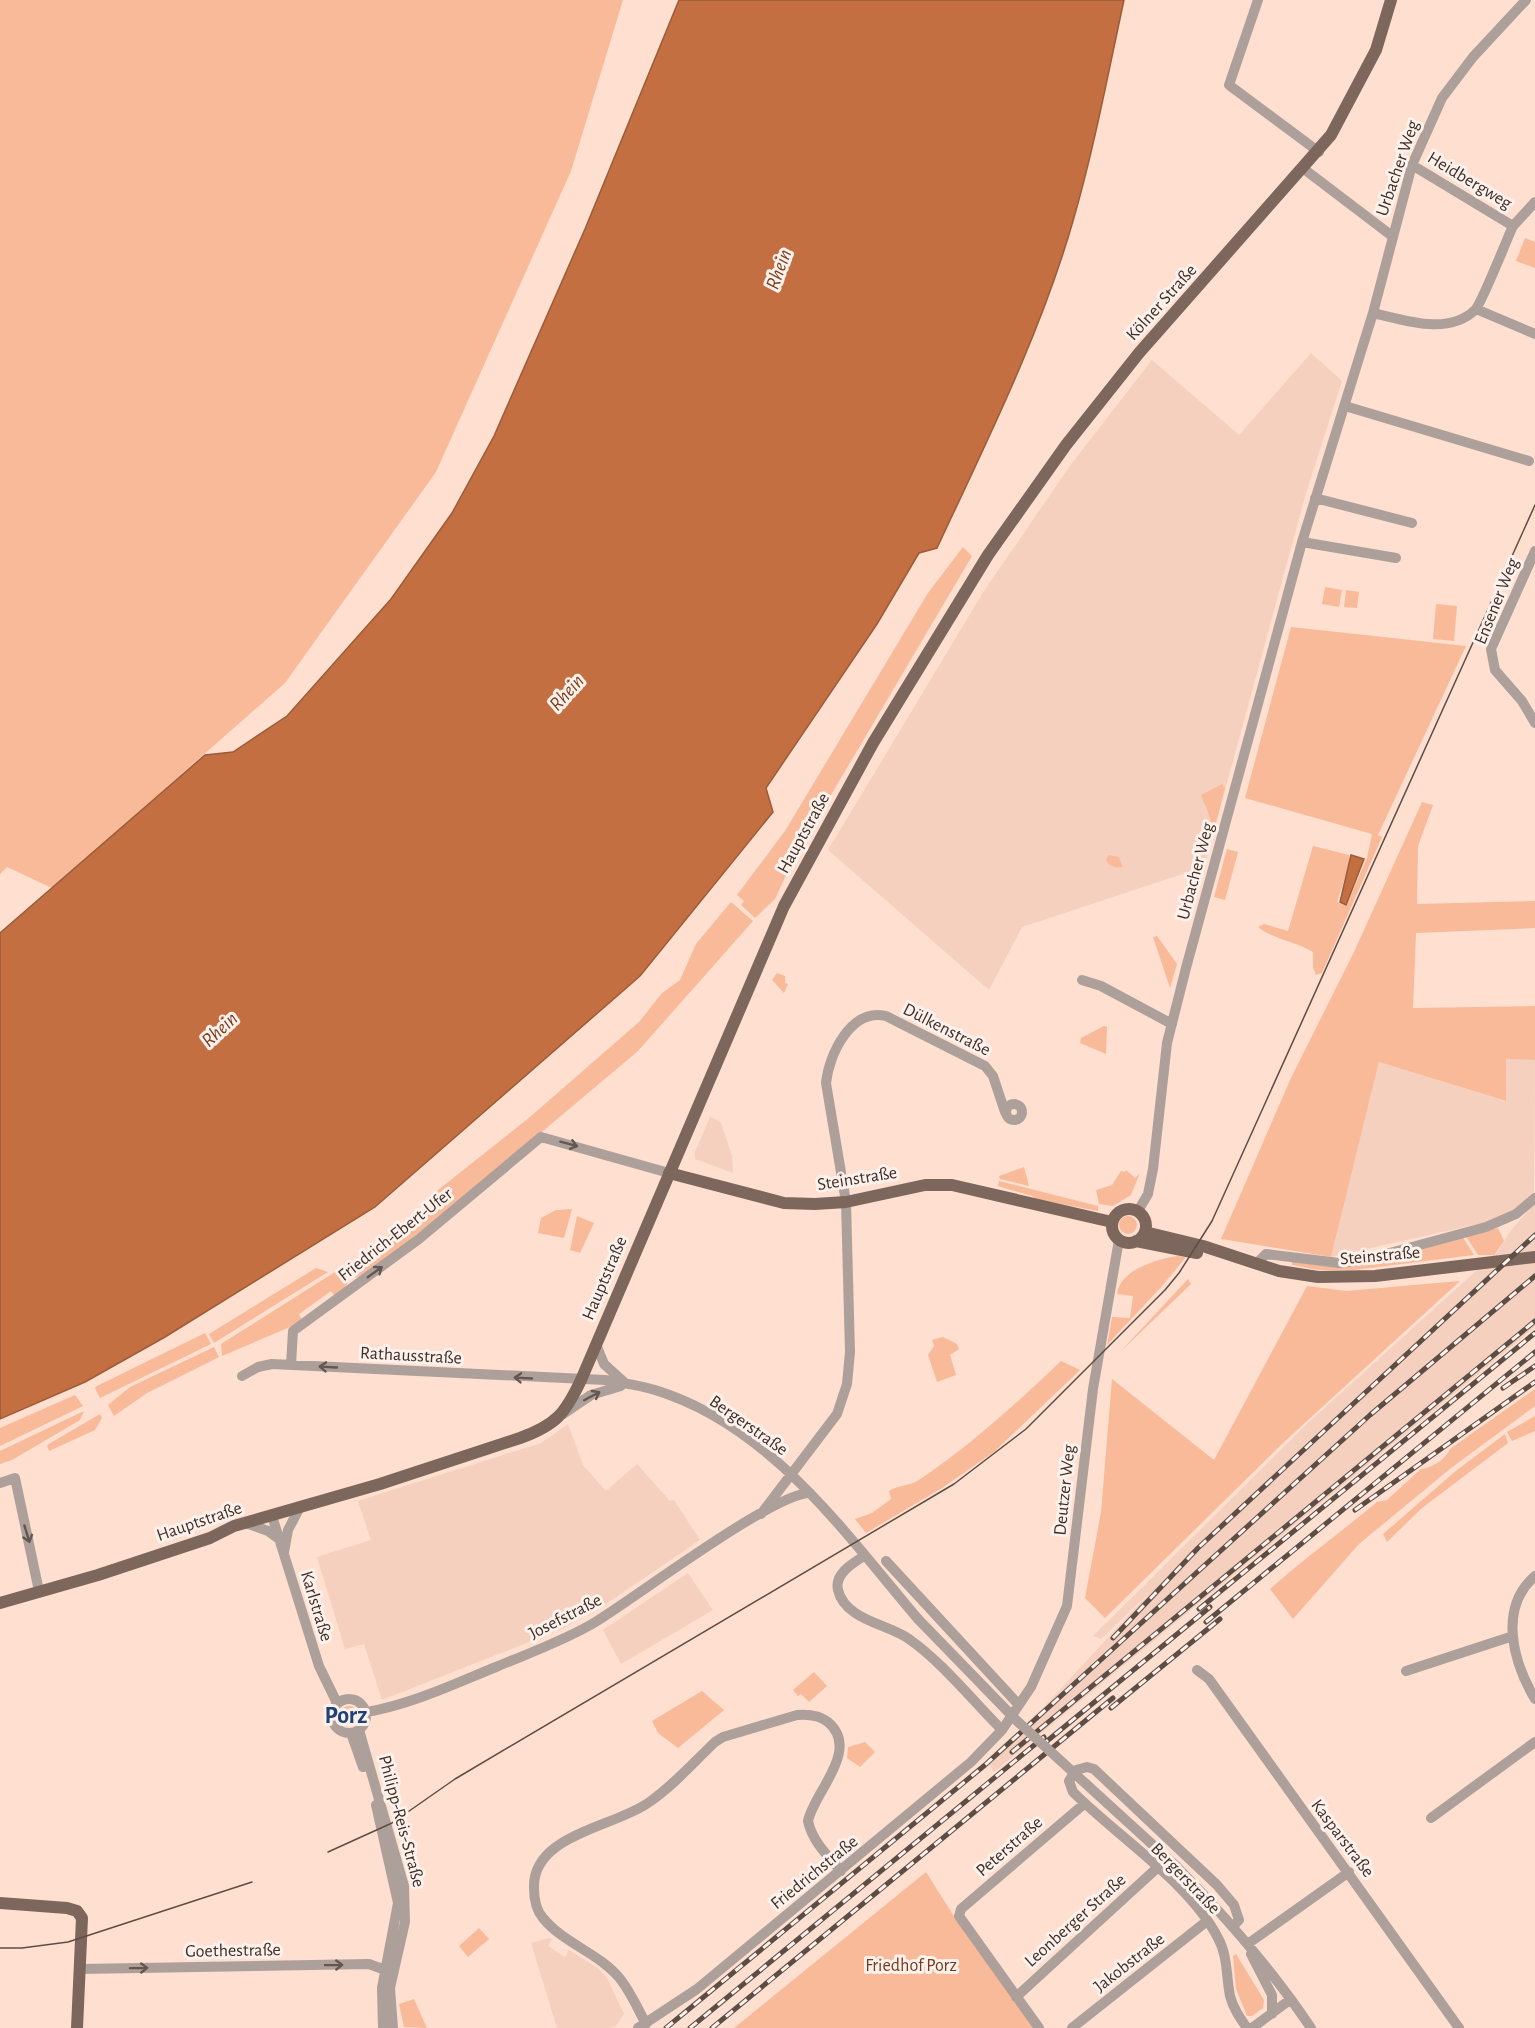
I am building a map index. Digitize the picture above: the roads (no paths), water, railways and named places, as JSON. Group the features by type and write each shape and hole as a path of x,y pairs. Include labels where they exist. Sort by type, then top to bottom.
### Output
{"main road":[{"name":"Kölner Straße","path":"946,624 1031,492 1107,391 1319,152 1361,82 1379,43 1391,0"},
{"name":"Hauptstraße","path":"0,1603 202,1540 246,1523 380,1484 535,1432 561,1416 581,1380 798,879 873,743 946,624"},
{"name":"Steinstraße","path":"669,1173 784,1203 846,1202 938,1184 1112,1222"},
{"path":"1122,1210 1138,1211 1145,1220 1141,1237 1129,1243 1119,1240 1114,1234 1112,1222 1122,1210"},
{"name":"Steinstraße","path":"1141,1237 1207,1255 1230,1257 1300,1275 1349,1278 1535,1257"},
{"path":"0,1903 67,1908 77,1911 82,1918 77,2028"}],"street":[{"path":"1258,0 1229,85 1319,152"},
{"name":"Urbacher Weg","path":"1138,1211 1148,1194 1154,1170 1161,1079 1172,1024 1302,542 1373,313 1412,165 1442,98 1473,57 1526,0"},
{"name":"Heidbergweg","path":"1412,165 1513,226 1535,202"},
{"name":"Urbacher Weg","path":"1304,169 1392,236"},
{"path":"1373,313 1422,323 1447,324 1463,319 1476,309 1513,226"},
{"path":"1476,309 1535,334"},
{"path":"1345,406 1529,460"},
{"path":"1316,498 1412,523"},
{"path":"1302,542 1396,558"},
{"name":"Ensener Weg","path":"1535,551 1491,649 1495,670 1522,701 1535,723"},
{"path":"1082,980 1101,986 1172,1024"},
{"name":"Dülkenstraße","path":"846,1202 826,1083 831,1063 854,1023 873,1016 886,1016 985,1066 993,1076 1005,1112"},
{"name":"Steinstraße","path":"541,1137 669,1173"},
{"name":"Friedrich-Ebert-Ufer","path":"291,1365 293,1331 419,1239 541,1137"},
{"path":"1256,1264 1266,1254 1339,1263 1364,1260 1486,1227 1516,1214 1535,1198"},
{"name":"Josefstraße","path":"761,1514 837,1414 847,1384 850,1352 846,1202"},
{"name":"Deutzer Weg","path":"1002,1730 1044,1663 1067,1606 1093,1389 1119,1240"},
{"path":"596,1344 608,1370 627,1384"},
{"name":"Rathausstraße","path":"242,1376 258,1367 291,1365 581,1380"},
{"name":"Bergerstraße","path":"581,1380 627,1384 672,1396 710,1414 739,1433 790,1474 835,1517 864,1556 918,1619 1017,1721 1176,1866 1234,1925 1292,1999 1311,2028"},
{"path":"561,1416 598,1392 627,1384"},
{"path":"0,1483 15,1478 39,1591"},
{"name":"Josefstraße","path":"367,1712 415,1700 567,1637 761,1514 800,1493 810,1493"},
{"path":"284,1555 288,1530 300,1507"},
{"name":"Karlstraße","path":"272,1516 319,1666 337,1703"},
{"path":"246,1523 268,1531 279,1539"},
{"path":"864,1556 846,1569 839,1578 840,1596 864,1618 895,1632 923,1651 1002,1730"},
{"path":"886,1561 1019,1705"},
{"path":"1535,1576 1526,1584 1512,1614 1512,1636 1522,1672 1535,1699"},
{"path":"1406,1671 1512,1636"},
{"name":"Kasparstraße","path":"1197,1670 1209,1679 1459,2028"},
{"path":"355,1699 367,1712 367,1719 355,1732 340,1730 333,1721 332,1712 337,1703 342,1700 355,1699"},
{"path":"641,2026 620,1979 597,1959 554,1931 540,1915 534,1895 534,1880 539,1864 561,1843 645,1805 671,1787 715,1742 723,1737 797,1715 809,1714 826,1720 838,1737 839,1751 836,1764 808,1821 810,1832 841,1871"},
{"name":"Friedrichstraße","path":"641,2026 697,1989 841,1871 979,1756 1002,1730"},
{"name":"Philipp-Reis-Straße","path":"355,1732 396,1887 396,1921 382,1988 382,2028"},
{"name":"Philipp-Reis-Straße","path":"355,1732 404,1886 405,1922 390,1988 393,2028"},
{"path":"1431,1818 1535,1742"},
{"name":"Bergerstraße","path":"1234,1925 1239,1920 1234,1905 1217,1885 1094,1769 1087,1767 1076,1770 1069,1781 1072,1792 1157,1868 1207,1921 1218,1938 1225,1956 1231,1998 1247,2028"},
{"name":"Peterstraße","path":"1016,1997 958,1916 961,1909 1084,1804"},
{"name":"Leonberger Straße","path":"1016,1997 1157,1868"},
{"path":"1249,1943 1349,1872"},
{"name":"Jakobstraße","path":"1072,2028 1207,1921"},
{"name":"Bergerstraße","path":"1234,1925 1272,1995 1272,2014"},
{"name":"Goethestraße","path":"80,1969 369,1964 385,1970"},
{"path":"1016,1997 1039,2028"},
{"path":"1252,2028 1292,1999"}],"water":[{"name":"Rhein","path":"679,0 1124,0 1088,166 1060,263 1029,346 937,548 919,553 877,624 766,788 773,812 640,976 375,1207 165,1337 85,1382 0,1419 0,933 205,755 233,752 287,716 391,599 452,513 494,436 585,229"},
{"path":"1351,855 1364,859 1346,905 1340,902"}],"tram line":[{"path":"328,1852 392,1823 455,1779 954,1484 1026,1429 1165,1290 1179,1273 1212,1221 1535,505"},
{"path":"0,1948 22,1948 68,1942 252,1882"}],"railway":[{"path":"1113,1638 1198,1548 1535,1235"},
{"path":"666,2028 985,1765 1370,1415 1535,1276"},
{"path":"1012,1752 1535,1321"},
{"path":"1199,1609 1535,1333"},
{"path":"1206,1622 1535,1352"},
{"path":"1503,1388 1535,1366"},
{"path":"1355,1510 1535,1382"},
{"path":"1041,1746 1210,1607"},
{"path":"1111,1708 1220,1619"},
{"path":"712,2028 1113,1698"},
{"path":"690,2028 1044,1737"}],"district":[{"name":"Porz","path":"346,1715"}],"park label":[{"name":"Friedhof Porz","path":"911,1965"}]}
